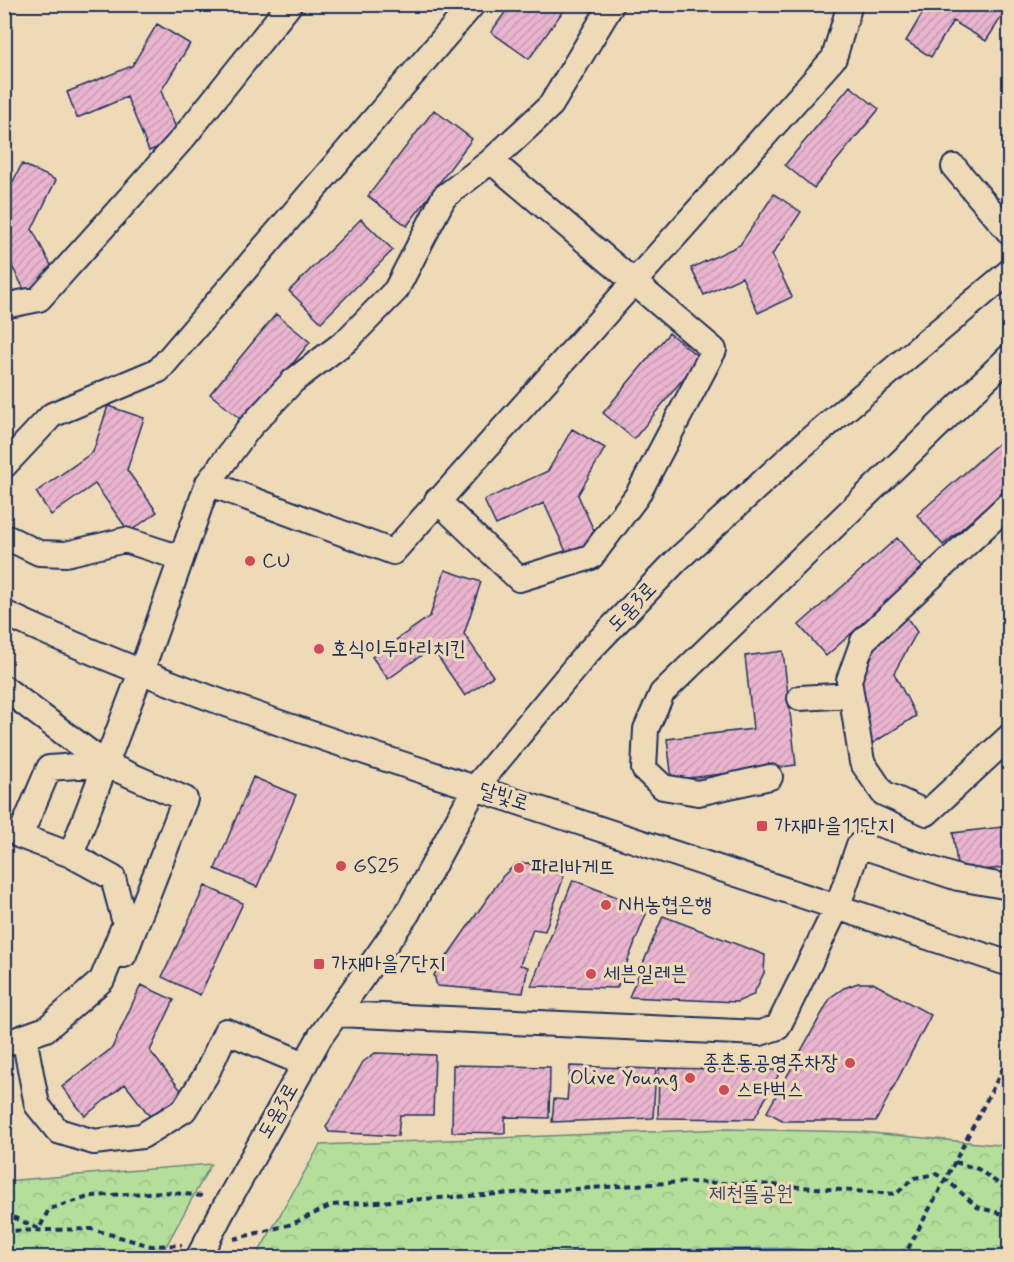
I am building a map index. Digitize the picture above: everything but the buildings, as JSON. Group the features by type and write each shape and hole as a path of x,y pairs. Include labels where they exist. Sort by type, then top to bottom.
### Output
{"street":[{"path":"4,306 39,299 184,137 290,4"},
{"path":"4,466 52,416 159,370 473,4"},
{"path":"70,855 141,672 208,483 249,428 293,381 346,341 396,290 444,197 492,161 551,105 612,4"},
{"path":"208,483 393,552 437,500 834,58 850,4"},
{"path":"437,500 519,579 591,557 637,496 714,350 492,161"},
{"path":"954,168 1010,233"},
{"name":"도움3로","path":"192,1251 224,1210 305,1064 407,914 475,788 587,653 677,560 802,446 1010,271"},
{"path":"770,777 698,793 663,787 644,770 646,729 662,693 1010,356"},
{"path":"1010,503 863,641 849,680 862,762 883,793 927,813 1010,736"},
{"path":"4,536 39,553 66,554 125,540 181,558"},
{"name":"달빛로","path":"4,613 141,672 283,726 838,905 1010,964"},
{"path":"4,688 105,764 185,799 124,955 115,949"},
{"path":"800,698 852,695"},
{"path":"105,764 49,768 20,836 70,855 113,878 125,923 102,980 46,1029 14,1040 37,1106 57,1131 94,1142 142,1136 184,1110 206,1075 226,1031 305,1064"},
{"path":"337,1014 760,1033 778,1027 838,905 859,845 958,878 1010,887"}],"path":[{"path":"903,1257 1010,1055"},
{"path":"953,1165 978,1169 1010,1192"},
{"path":"230,1240 292,1224 332,1205 682,1182 770,1184 896,1194 914,1178 936,1174 948,1181 977,1207 1010,1216"},
{"path":"39,1229 49,1209 92,1196 164,1192 202,1196"},
{"path":"4,1213 39,1229"},
{"path":"4,1232 91,1229 151,1246 192,1251"}],"green space":[{"name":"제천뜰공원","path":"726,1129 861,1132 1009,1146 1009,1257 256,1257 320,1145"},
{"path":"211,1164 160,1257 5,1257 5,1181"}],"waterway":[{"path":"542,1258 571,1254 780,1251 897,1258"}],"place":[{"name":"CU","path":"250,561"},
{"name":"호식이두마리치킨","path":"319,649"},
{"name":"가재마을11단지","path":"762,826"},
{"name":"GS25","path":"341,866"},
{"name":"파리바게뜨","path":"519,868"},
{"name":"NH농협은행","path":"606,905"},
{"name":"가재마을7단지","path":"319,964"},
{"name":"세븐일레븐","path":"591,974"},
{"name":"종촌동공영주차장","path":"850,1063"},
{"name":"Olive Young","path":"690,1078"},
{"name":"스타벅스","path":"724,1090"}]}
